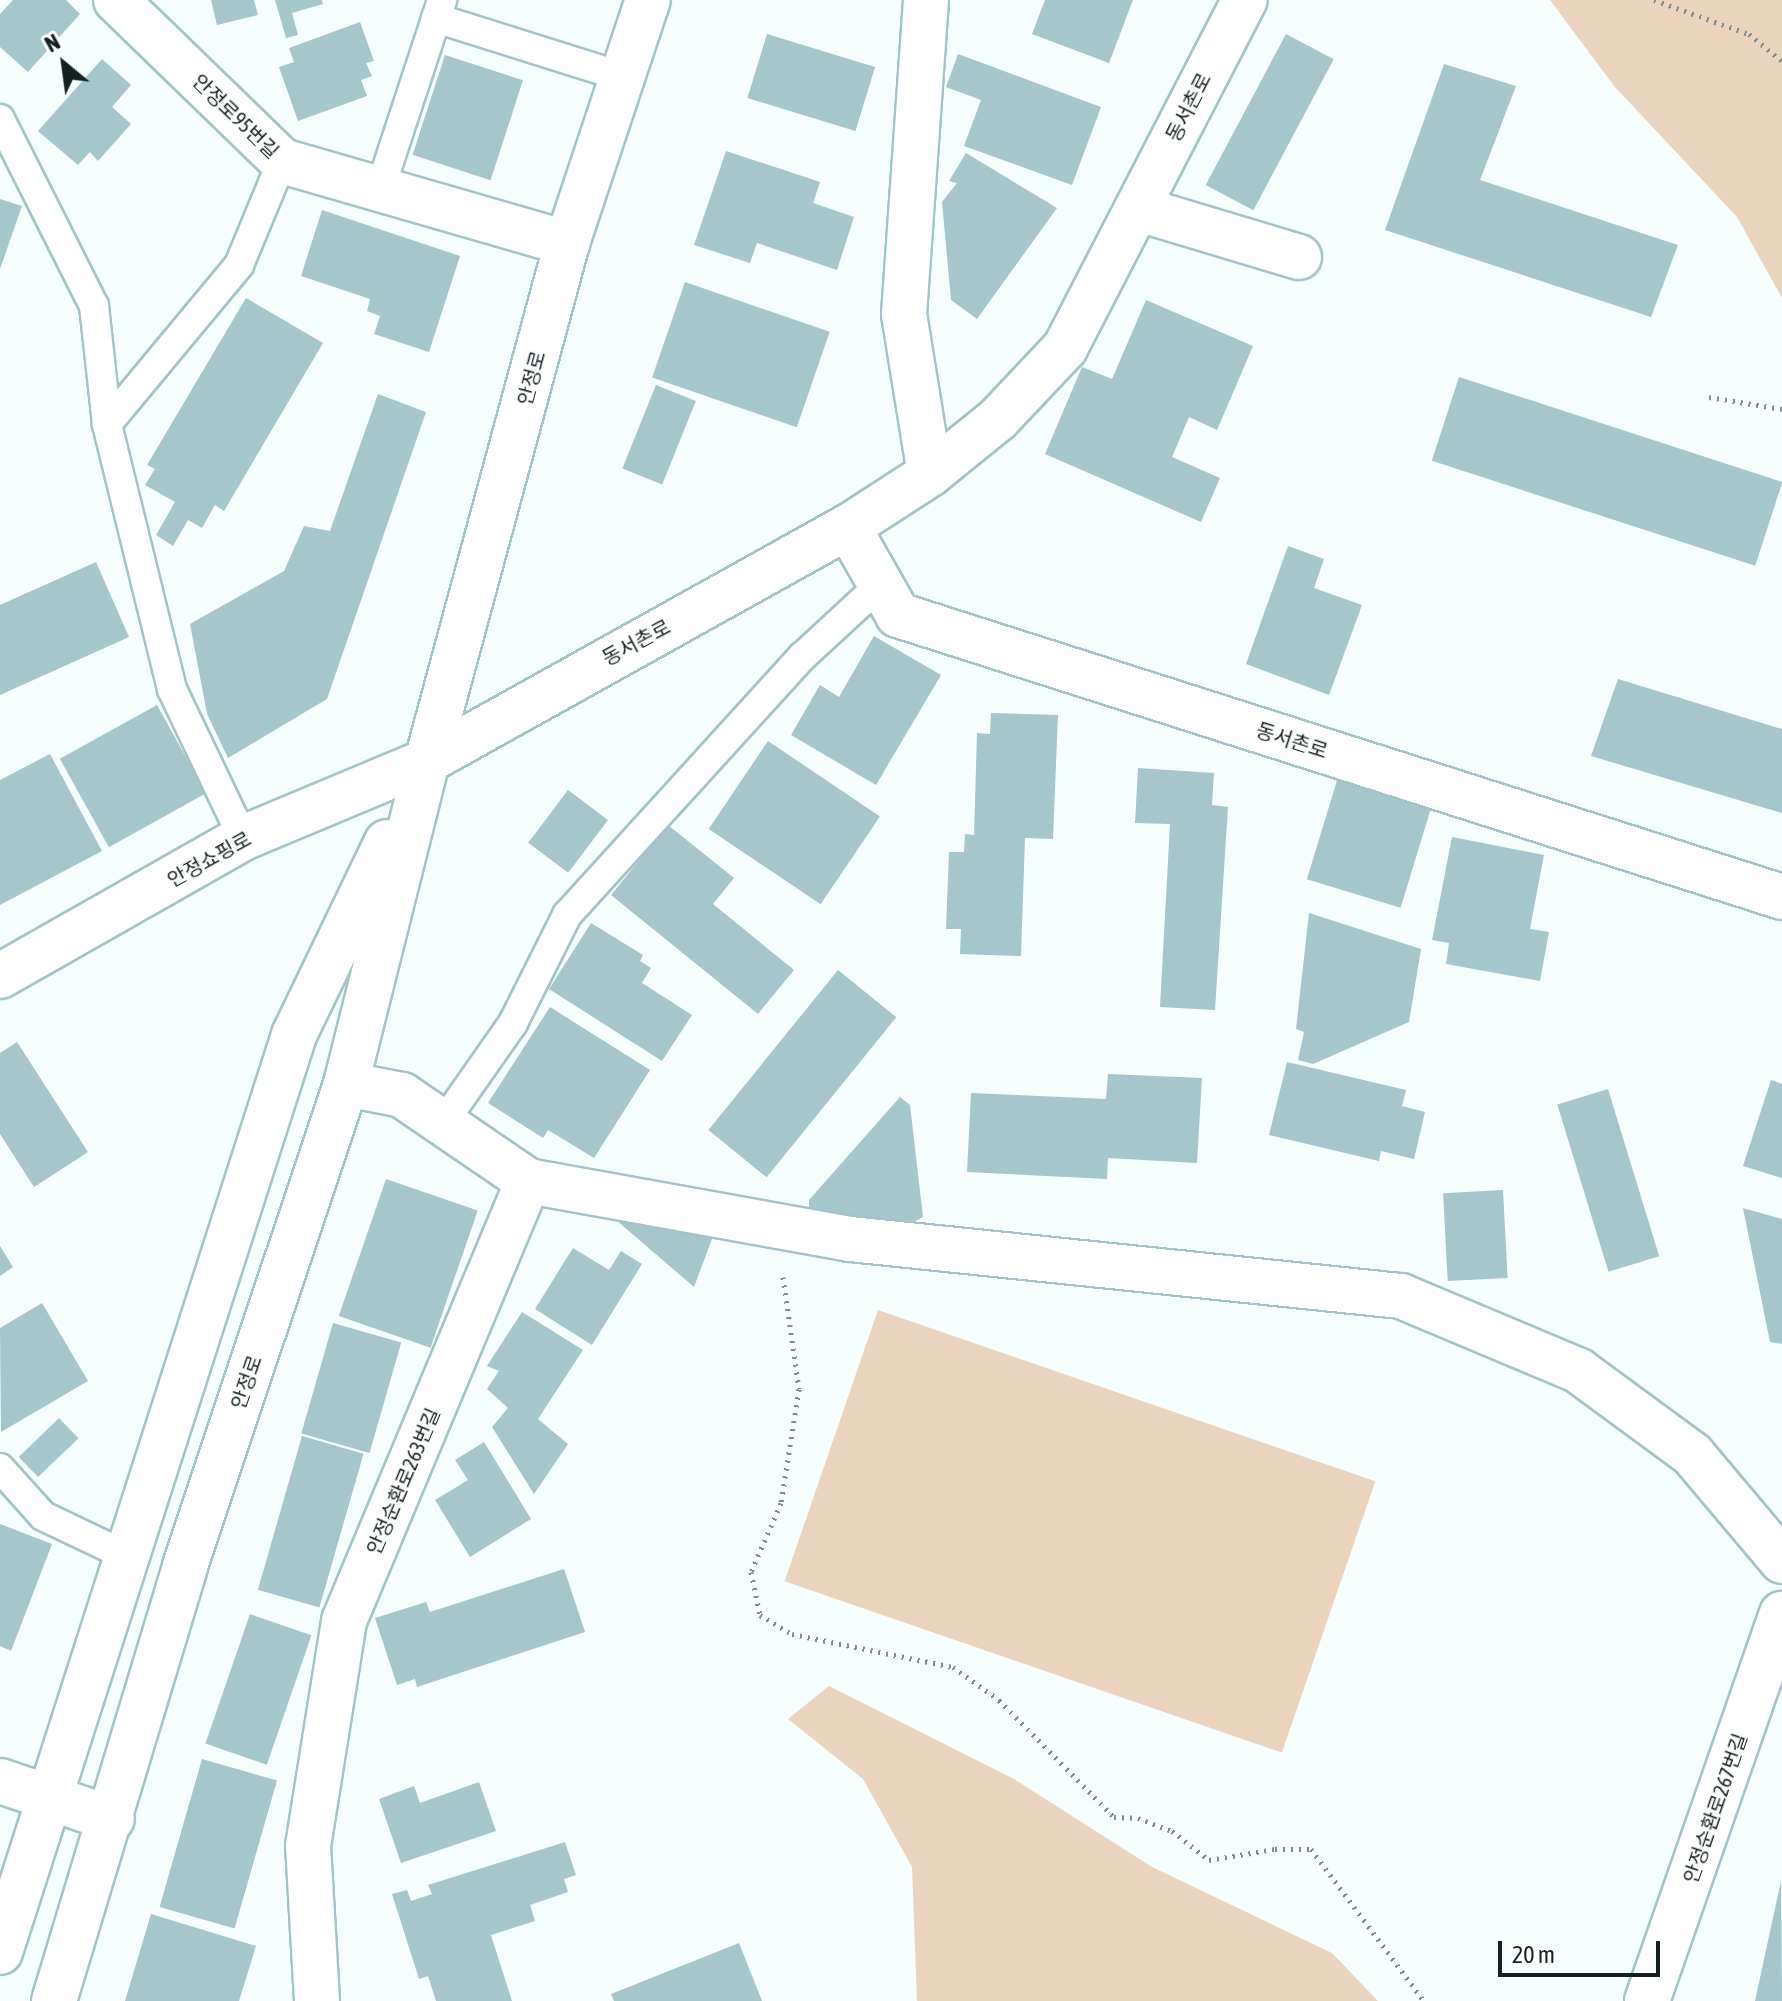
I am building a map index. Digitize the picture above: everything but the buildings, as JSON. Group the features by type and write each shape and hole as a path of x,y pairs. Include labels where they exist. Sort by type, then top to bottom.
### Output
{"street":[{"name":"안정로95번길","path":"116,0 282,161 567,243"},
{"name":"안정로","path":"54,2001 112,1819 185,1566 346,1084 427,761 567,243 648,0"},
{"path":"926,0 904,314 930,474"},
{"name":"동서촌로","path":"427,761 848,527 930,474 998,419 1065,348 1245,0"},
{"path":"1139,209 1299,257"},
{"name":"동서촌로","path":"848,527 898,615 1782,897"},
{"name":"안정로","path":"0,1952 47,1795 294,1035 427,761"},
{"name":"안정쇼핑로","path":"0,976 243,838 427,761"},
{"path":"346,1084 402,1095 528,1181 850,1239 1117,1270 1401,1296 1579,1371 1692,1454 1782,1561"},
{"name":"안정순환로263번길","path":"317,2001 308,1846 344,1621 528,1181"},
{"name":"안정순환로267번길","path":"1647,2001 1782,1614"},
{"path":"0,1781 112,1819"}],"lane":[{"path":"380,189 439,9 623,77"},
{"path":"0,119 94,306 107,424 172,689 243,838"},
{"path":"107,424 239,265 282,161"},
{"path":"443,1123 513,1023 567,915 803,656 881,584"},
{"path":"0,1468 43,1516 125,1555"}],"path":[{"path":"1654,0 1749,34 1782,61"},
{"path":"1709,397 1782,409"},
{"path":"790,1227 783,1270 785,1318 799,1389 781,1503 751,1572 760,1615 792,1634 953,1667 999,1700 1114,1817 1138,1818 1172,1831 1209,1860 1275,1849 1311,1849 1424,2001"}],"shaded area":[{"path":"1550,0 1782,0 1782,298 1737,217 1614,86"},
{"path":"878,1310 1375,1481 1282,1753 785,1581"},
{"path":"829,1686 1014,1779 1152,1867 1332,1953 1378,2001 917,2001 912,1867 863,1779 788,1719"}]}
